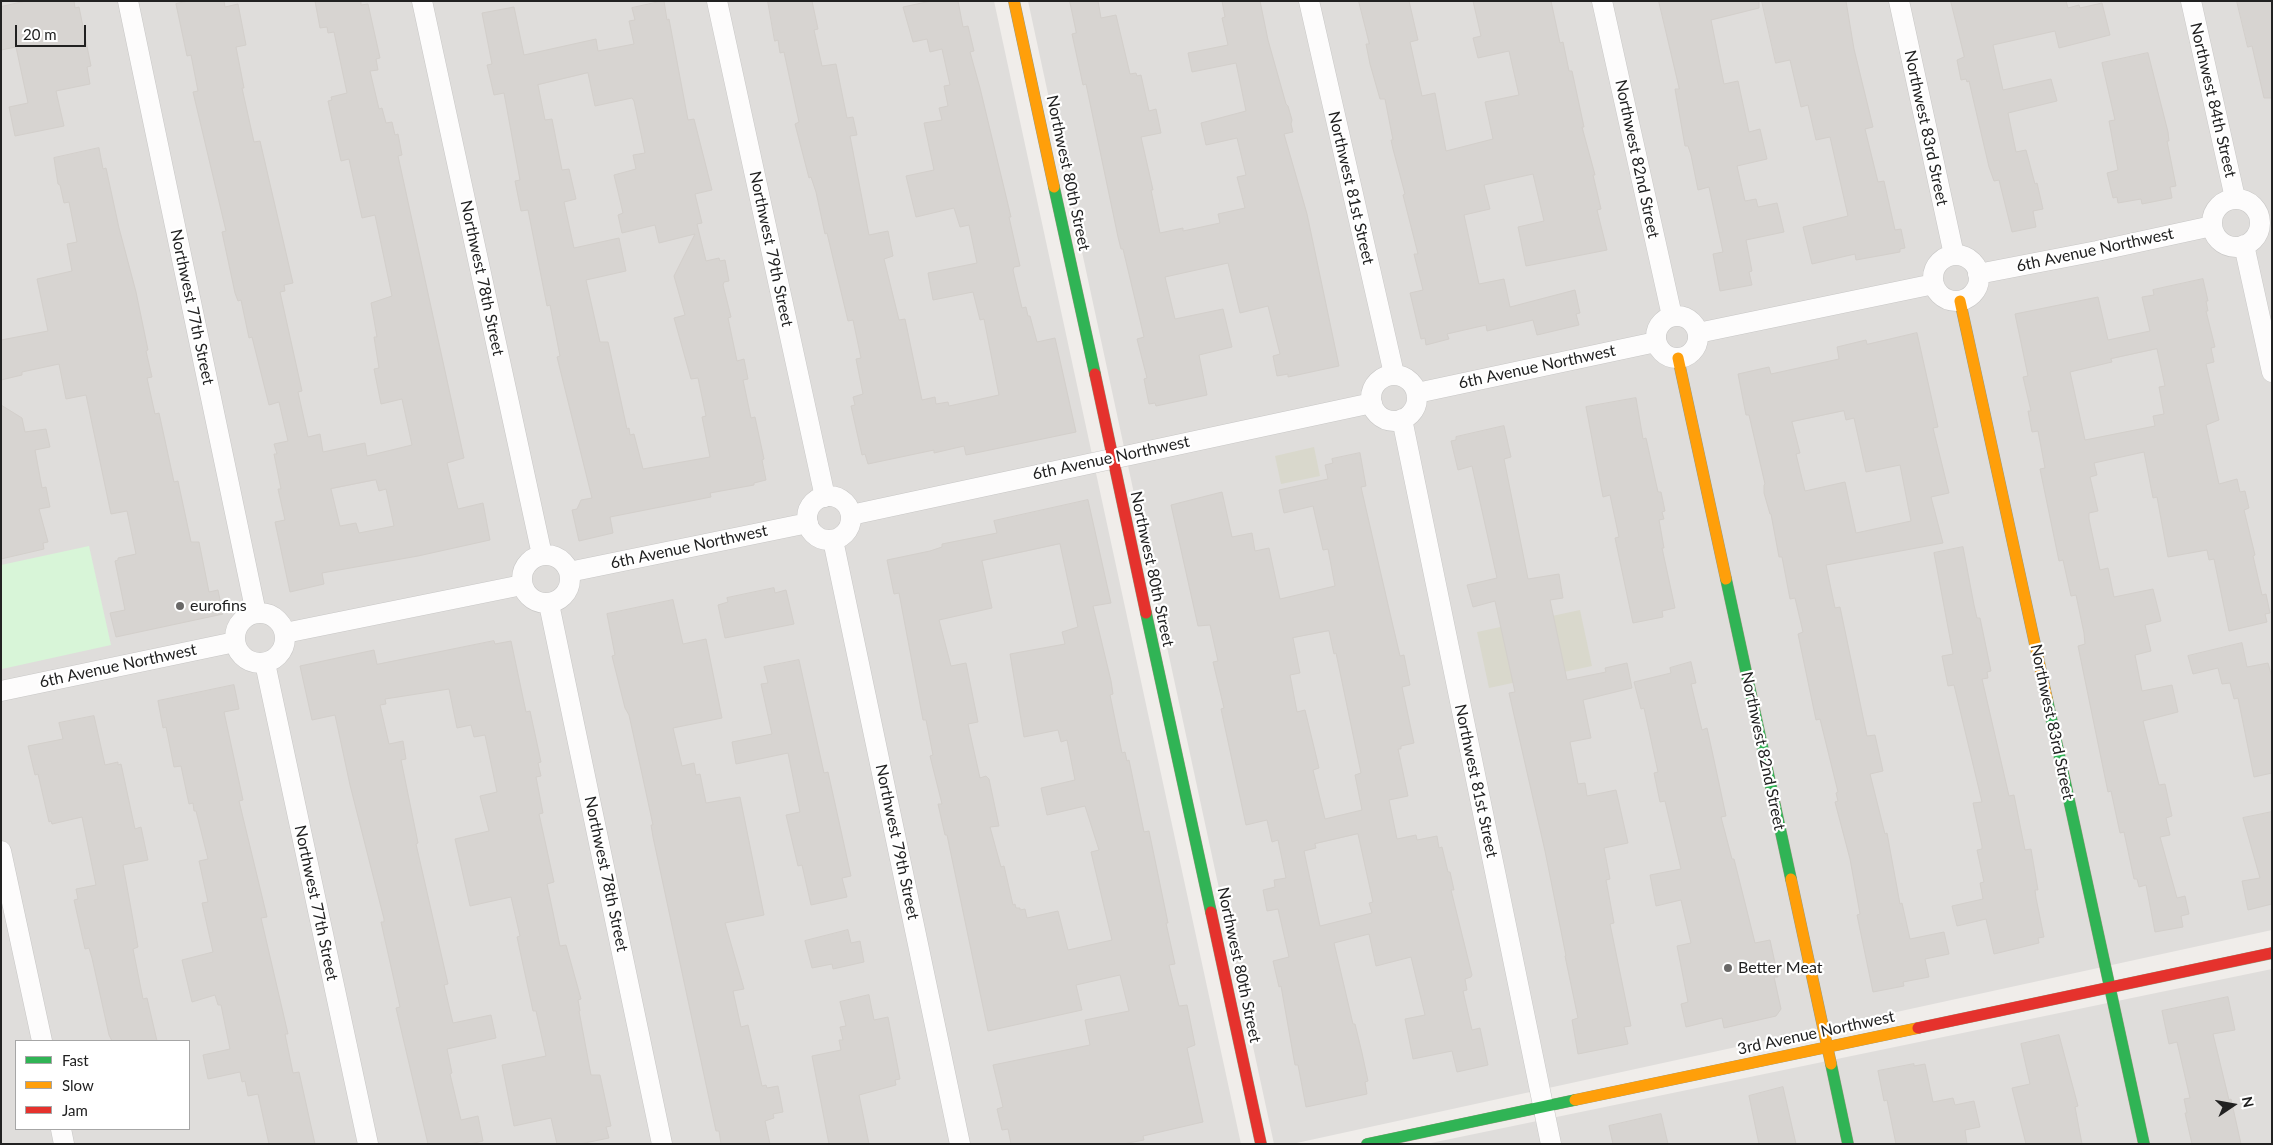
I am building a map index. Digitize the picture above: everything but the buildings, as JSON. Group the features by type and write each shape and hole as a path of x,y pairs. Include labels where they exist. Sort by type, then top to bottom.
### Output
{"street":[{"name":"Northwest 77th Street","path":"128,1 256,613"},
{"name":"Northwest 78th Street","path":"422,1 542,555"},
{"name":"Northwest 79th Street","path":"717,1 825,497"},
{"name":"Northwest 80th Street","path":"1014,1 1261,1144"},
{"name":"Northwest 81st Street","path":"1309,1 1394,374"},
{"name":"Northwest 82nd Street","path":"1602,1 1672,316"},
{"name":"Northwest 83rd Street","path":"1899,1 1954,255"},
{"name":"Northwest 84th Street","path":"2190,1 2235,198"},
{"path":"2235,198 2248,201 2266,216 2255,237 2244,245 2232,247 2224,244 2218,239 2212,226 2212,218 2219,205 2225,200 2235,198"},
{"name":"6th Avenue Northwest","path":"1978,274 2097,252 2212,226"},
{"path":"2244,245 2272,372"},
{"path":"1954,255 1969,259 1974,264 1978,274 1975,291 1960,301 1943,296 1934,284 1933,276 1938,265 1946,257 1954,255"},
{"path":"1698,333 1934,284"},
{"name":"Northwest 83rd Street","path":"1960,301 2144,1144"},
{"path":"1682,315 1689,318 1694,323 1698,333 1698,342 1695,349 1690,354 1678,358 1664,354 1656,342 1658,326 1672,316 1682,315"},
{"name":"6th Avenue Northwest","path":"1417,393 1656,342"},
{"name":"Northwest 82nd Street","path":"1678,358 1848,1144"},
{"path":"1394,374 1409,380 1417,393 1418,399 1412,414 1402,419 1389,420 1382,417 1376,412 1372,402 1372,391 1375,385 1380,379 1394,374"},
{"name":"6th Avenue Northwest","path":"851,515 1372,402"},
{"name":"Northwest 81st Street","path":"1402,419 1551,1144"},
{"path":"835,496 842,499 847,504 851,515 850,526 846,533 833,540 819,537 813,533 808,523 810,507 815,501 825,497 835,496"},
{"name":"6th Avenue Northwest","path":"569,572 808,523"},
{"name":"Northwest 79th Street","path":"833,540 960,1144"},
{"path":"542,555 552,555 559,558 569,572 571,580 565,596 549,604 534,601 523,589 522,574 524,569 530,560 542,555"},
{"path":"285,632 522,584"},
{"name":"Northwest 78th Street","path":"549,604 662,1144"},
{"path":"256,613 275,617 281,623 285,632 285,646 281,653 276,659 265,663 252,662 245,659 234,642 242,620 256,613"},
{"name":"6th Avenue Northwest","path":"1,691 234,642"},
{"name":"Northwest 77th Street","path":"265,663 368,1144"},
{"path":"1,851 42,1040"},
{"name":"3rd Avenue Northwest","path":"1367,1144 2272,953"},
{"path":"61,1130 64,1144"}],"shaded area":[{"path":"1,1 994,1 1241,1144 1,1144"},
{"path":"1028,1 2272,1 2272,930 1292,1144 1274,1144"},
{"path":"1314,447 1320,476 1281,484 1275,456"},
{"path":"1580,610 1592,666 1489,688 1477,632"},
{"path":"2272,969 2272,1144 1426,1144"}],"green space":[{"path":"89,546 111,645 2,669 1,565"}],"traffic: fast":[{"path":"1054,187 1095,374"},
{"path":"1726,579 1791,879"},
{"path":"1146,613 1211,912"},
{"path":"2047,699 2144,1144"},
{"path":"1831,1064 1848,1144"},
{"path":"1367,1144 1575,1100"}],"traffic: slow":[{"path":"1014,1 1054,187"},
{"path":"1960,301 2047,699"},
{"path":"1678,358 1726,579"},
{"path":"1791,879 1831,1064"},
{"path":"1575,1100 1918,1028"}],"traffic: jam":[{"path":"1095,374 1146,613"},
{"path":"1211,912 1261,1144"},
{"path":"1918,1028 2272,953"}],"place":[{"name":"eurofins","path":"180,606"},
{"name":"Better Meat","path":"1728,968"}]}
